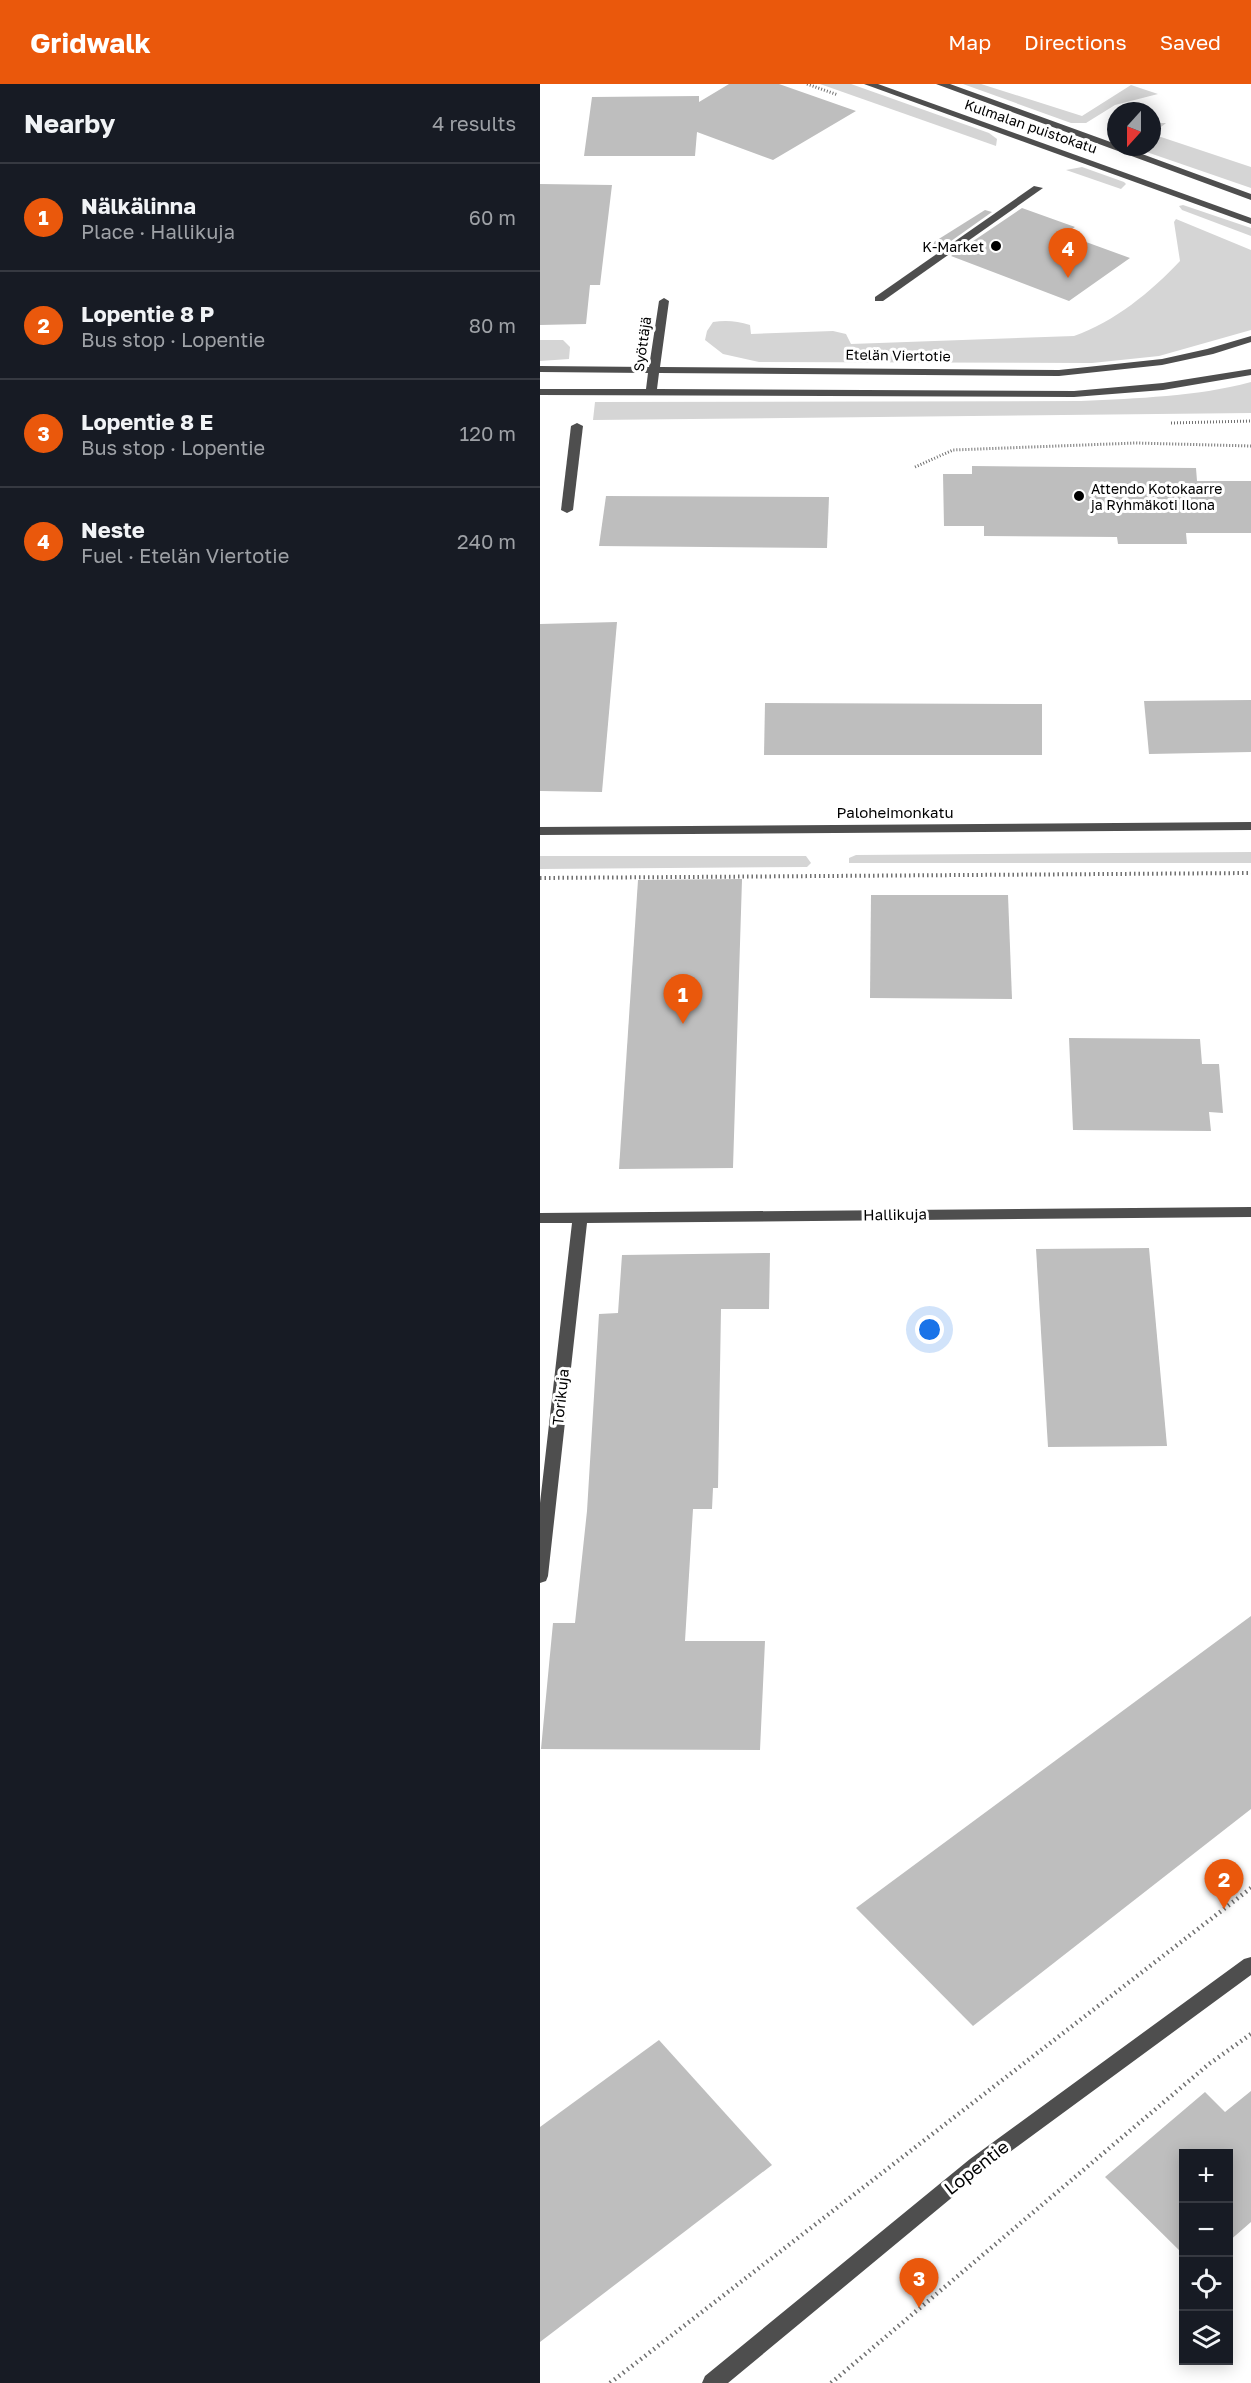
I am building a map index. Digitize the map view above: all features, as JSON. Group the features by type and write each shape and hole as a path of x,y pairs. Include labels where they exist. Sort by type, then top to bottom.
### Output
{"street":[{"name":"Kulmalan puistokatu","path":"869,84 1251,221"},
{"name":"Kulmalan puistokatu","path":"941,84 1251,197"},
{"path":"879,299 1038,188"},
{"name":"Syöttäjä","path":"651,392 664,301"},
{"name":"Etelän Viertotie","path":"540,369 654,368 1059,373 1162,362 1209,352 1251,339"},
{"path":"540,392 1074,394 1144,391 1200,383 1251,372"},
{"path":"567,510 577,426"},
{"name":"Paloheimonkatu","path":"540,831 1251,826"},
{"name":"Hallikuja","path":"540,1218 1251,1212"},
{"name":"Torikuja","path":"540,1576 580,1218"},
{"name":"Lopentie","path":"712,2383 977,2165 1251,1965"}],"path":[{"path":"915,467 953,450 1136,443 1251,446"},
{"path":"540,878 1251,873"},
{"path":"610,2383 1251,1888"},
{"path":"831,2383 1209,2064 1251,2034"}],"shaded area":[{"path":"820,84 851,84 989,133 997,139 996,146"},
{"path":"963,84 981,84 1082,116 1131,85 1158,94 1127,102 1107,102 1107,110 1086,123 1071,123"},
{"path":"1161,137 1251,167 1251,188 1158,156 1161,156"},
{"path":"1082,167 1126,184 1121,189 1066,170"},
{"path":"1183,205 1251,228 1251,236 1182,210 1179,206"},
{"path":"1176,219 1251,250 1251,330 1159,356 1092,363 759,362 723,354 705,340 707,331 713,322 722,321 750,325 751,334 833,331 846,334 851,344 1074,336 1103,323 1131,305 1180,261 1174,222"},
{"path":"540,340 563,340 570,347 569,359 540,361"},
{"path":"1251,382 1251,413 593,420 595,402 1081,401 1188,394"},
{"path":"1251,852 1251,863 849,863 849,858 856,855"},
{"path":"540,856 806,856 811,863 807,867 540,869"}],"building":[{"path":"729,84 779,84 856,111 773,160 697,132 695,156 584,156 592,97 699,96 699,102"},
{"path":"540,184 612,185 600,285 590,285 586,324 540,325"},
{"path":"1022,208 1075,227 1064,234 1130,258 1069,301 951,256"},
{"path":"985,210 992,212 937,251 926,247"},
{"name":"Attendo Kotokaarre ja Ryhmäkoti Ilona","path":"972,466 1196,468 1197,481 1251,481 1251,533 1186,533 1187,544 1118,544 1117,537 984,536 984,526 944,526 943,474 972,474"},
{"path":"606,496 829,497 827,548 599,546"},
{"path":"617,622 602,792 540,791 540,624"},
{"path":"1251,700 1251,752 1149,754 1144,701"},
{"path":"765,703 1042,704 1042,755 764,755"},
{"path":"742,879 733,1168 619,1169 638,880"},
{"path":"871,895 1008,895 1012,999 870,998"},
{"path":"1069,1038 1200,1039 1202,1064 1219,1064 1223,1113 1209,1112 1211,1131 1073,1130"},
{"path":"1149,1248 1167,1446 1048,1447 1036,1249"},
{"path":"770,1253 769,1309 721,1309 718,1488 713,1488 712,1509 693,1509 685,1641 765,1641 760,1750 541,1749 553,1623 575,1623 587,1511 599,1314 618,1313 622,1255"},
{"path":"1251,1616 1251,1809 973,2026 856,1908"},
{"path":"659,2040 772,2165 540,2342 540,2127"},
{"path":"1251,2091 1251,2222 1233,2238 1233,2149 1179,2149 1179,2250 1105,2177 1205,2092 1225,2112"}],"place":[{"name":"K-Market","path":"996,246"},
{"name":"Neste","path":"1068,278"},
{"name":"Attendo Kotokaarre ja Ryhmäkoti Ilona","path":"1079,496"},
{"name":"Nälkälinna","path":"683,1024"},
{"name":"Lopentie 8 P","path":"1224,1909"},
{"name":"Lopentie 8 E","path":"919,2308"}]}
